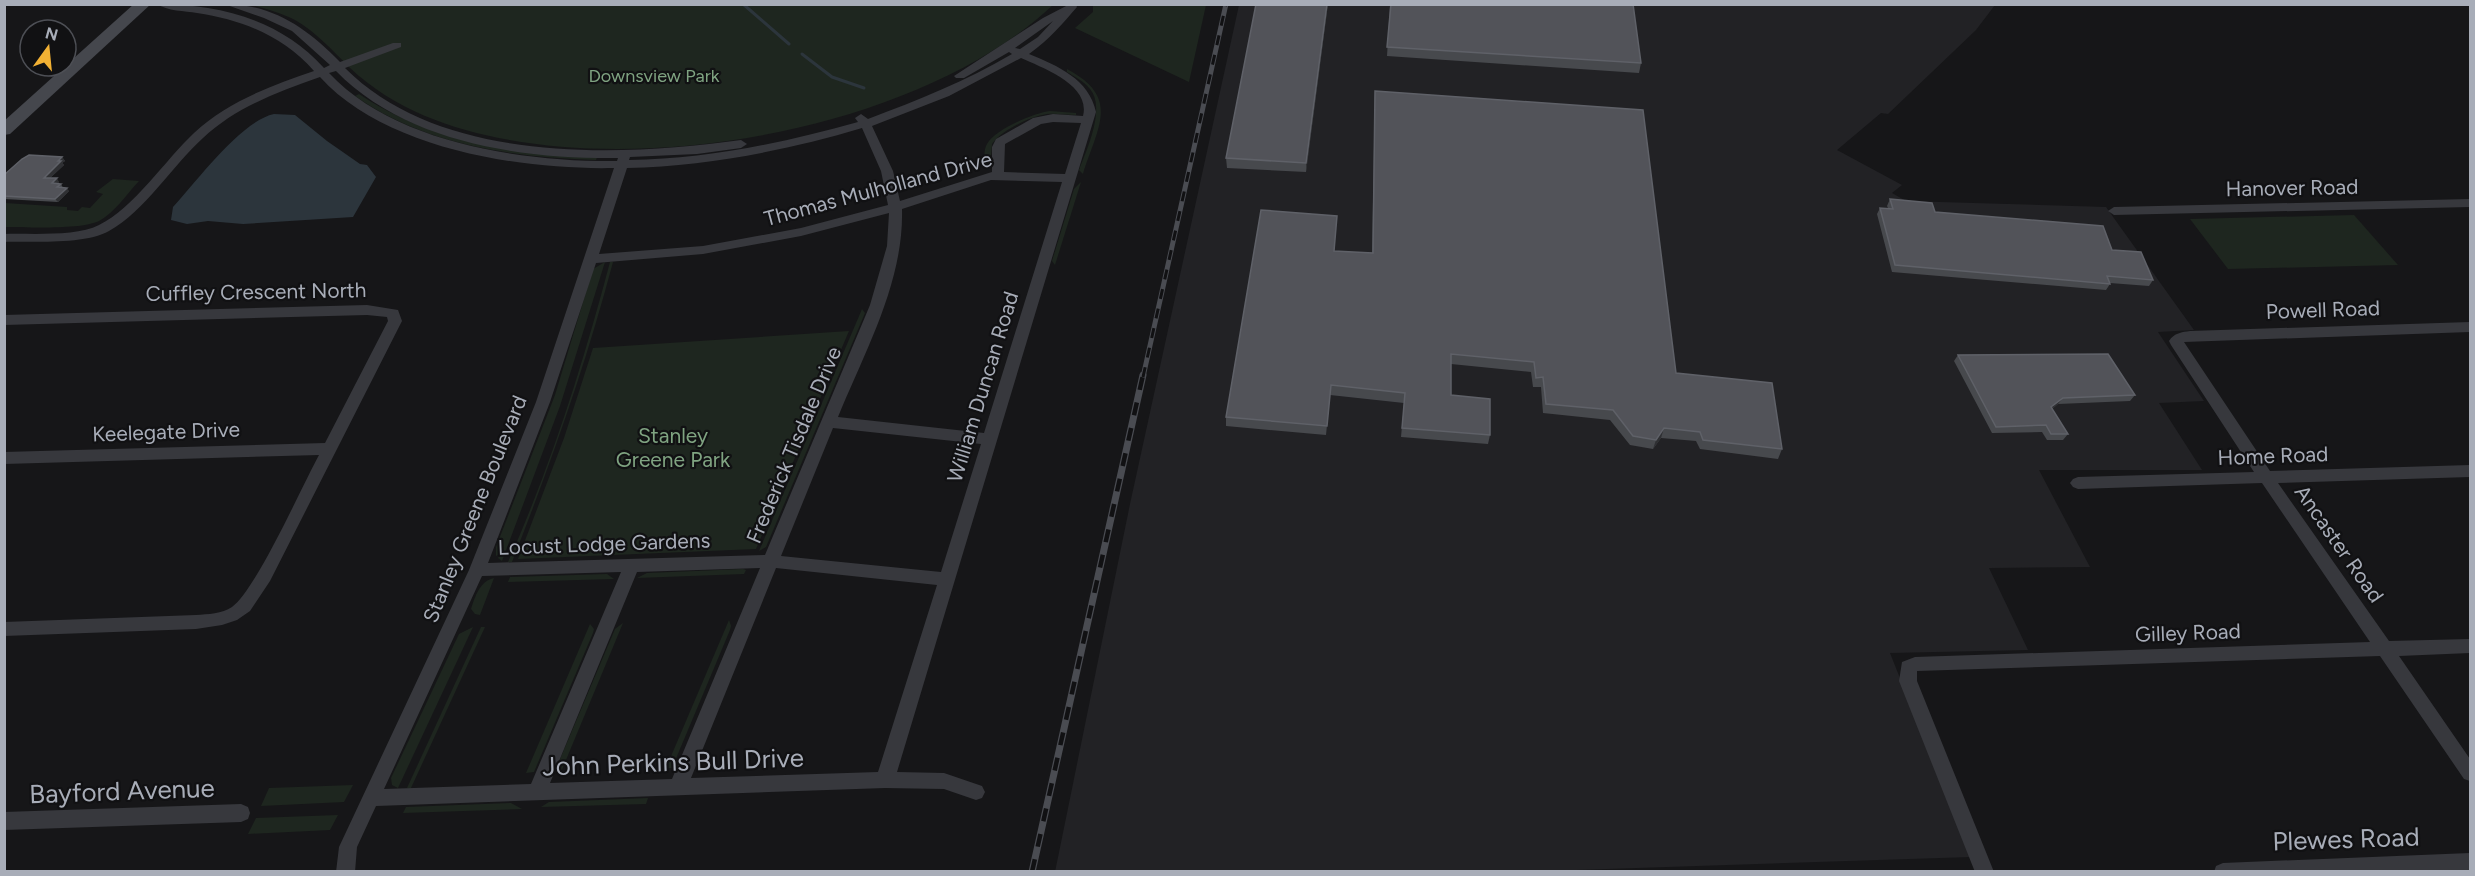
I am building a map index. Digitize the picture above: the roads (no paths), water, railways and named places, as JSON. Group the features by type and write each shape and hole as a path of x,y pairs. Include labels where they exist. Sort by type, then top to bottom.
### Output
{"main road":[{"path":"4,130 144,4"}],"street":[{"path":"162,4 215,11 251,21 281,35 297,47 336,87 364,107 407,130 478,152 523,159 623,159 724,147 864,121 952,90 987,74 1014,51 1059,24 1062,16 1072,7"},
{"path":"229,4 271,17 304,34 351,82 376,100 421,122 452,132 531,149 623,159"},
{"path":"4,238 72,237 103,229 126,212 181,153 215,122 252,99 397,45"},
{"name":"William Duncan Road","path":"885,780 1090,106 1083,90 1075,83 1014,51"},
{"path":"998,174 1000,142 1045,119 1087,120"},
{"name":"Frederick Tisdale Drive","path":"679,787 685,766 888,275 896,237 896,207 887,167 864,121"},
{"name":"Stanley Greene Boulevard","path":"345,872 348,847 477,570 543,402 623,159"},
{"name":"Thomas Mulholland Drive","path":"589,259 676,253 748,243 844,222 998,174 1069,178"},
{"name":"Hanover Road","path":"2114,210 2470,203"},
{"name":"Cuffley Crescent North","path":"4,320 367,310 393,313 396,321 330,448"},
{"name":"Powell Road","path":"2178,339 2190,336 2470,327"},
{"name":"Ancaster Road","path":"2178,339 2176,341 2179,348 2266,478 2470,773"},
{"path":"829,422 990,439"},
{"path":"4,629 196,622 221,620 236,615 247,604 259,585 330,448"},
{"name":"Keelegate Drive","path":"4,458 330,448"},
{"name":"Home Road","path":"2078,483 2470,471"},
{"name":"Locust Lodge Gardens","path":"477,570 769,561 946,579"},
{"path":"537,792 632,565"},
{"name":"Gilley Road","path":"1985,872 1908,681 1908,668 1915,664 2470,646"},
{"name":"John Perkins Bull Drive","path":"370,798 885,780 944,781 976,792"},
{"name":"Bayford Avenue","path":"4,821 241,813"},
{"name":"Plewes Road","path":"2223,872 2470,862"}],"waterway":[{"path":"743,4 789,44"},
{"path":"802,54 832,77 864,88"}],"railway":[{"path":"1143,377 1226,4"},
{"path":"1032,872 1143,375"}],"park label":[{"name":"Downsview Park","path":"654,76"},
{"name":"Stanley Greene Park","path":"673,448"}]}
